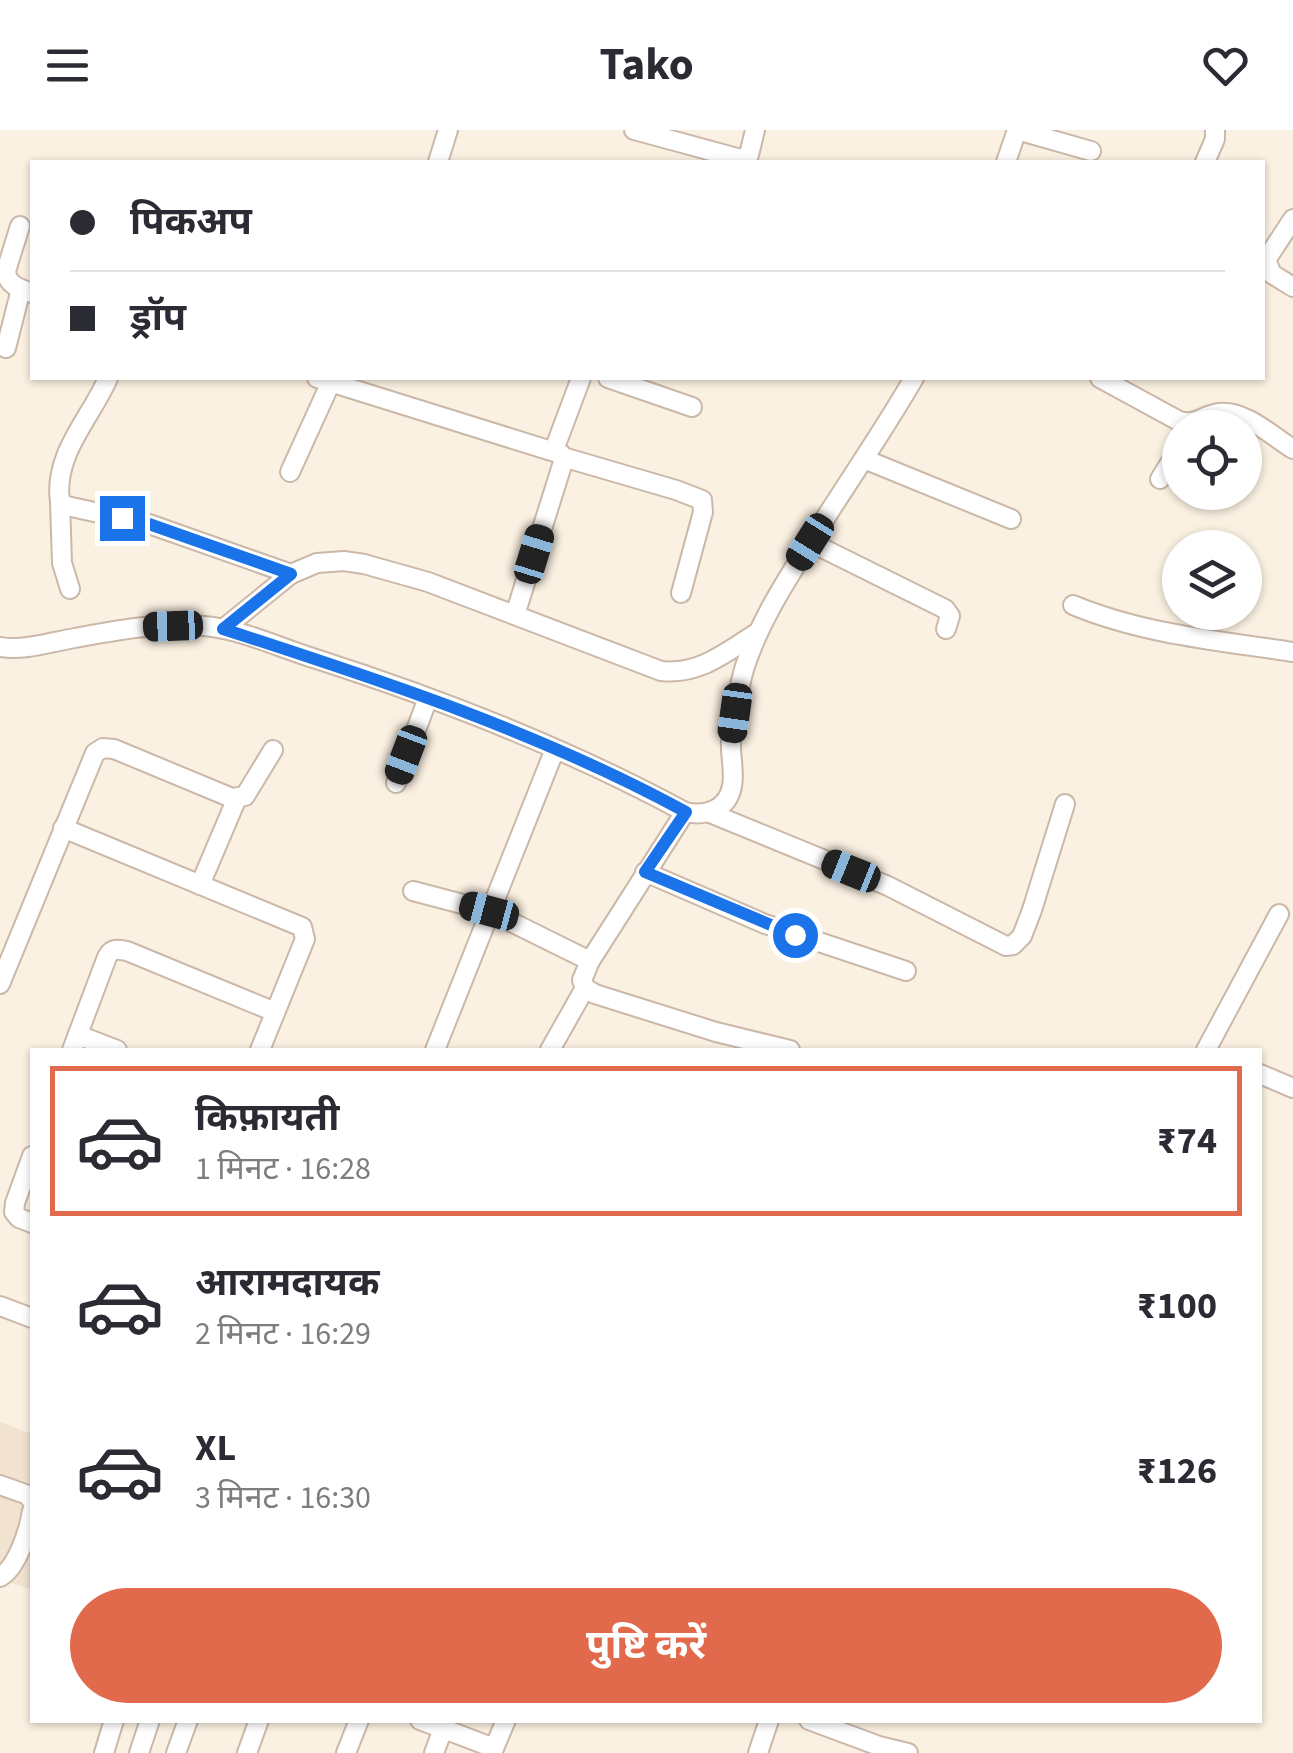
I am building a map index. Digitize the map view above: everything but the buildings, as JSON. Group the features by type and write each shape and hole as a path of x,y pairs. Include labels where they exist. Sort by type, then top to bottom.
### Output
{"street":[{"path":"439,160 448,130"},
{"path":"634,130 740,160 750,155 755,130"},
{"path":"1007,160 1017,130 1091,151"},
{"path":"1207,160 1215,130"},
{"path":"1293,219 1266,260 1269,270 1293,287"},
{"path":"6,348 27,291 10,282 6,270 20,226"},
{"path":"70,590 62,563 60,484 65,456 107,380"},
{"path":"290,472 324,380 702,500 704,512 680,593"},
{"path":"515,615 580,380"},
{"path":"614,380 692,407"},
{"path":"2,653 114,630 197,626 223,629 485,718 686,812 710,812 723,804 732,786 731,742 740,685 755,634 913,380"},
{"path":"1104,380 1162,411"},
{"path":"1262,429 1293,449"},
{"path":"864,459 1011,519"},
{"path":"60,502 149,524 291,574"},
{"path":"810,542 945,609 950,618 946,629"},
{"path":"223,629 291,574 334,560 428,582 655,670 687,672 755,634"},
{"path":"1073,604 1102,616 1159,630 1293,652"},
{"path":"396,784 428,698"},
{"path":"0,984 94,752 114,749 238,798 244,796 273,750"},
{"path":"436,1048 555,750"},
{"path":"200,885 238,798"},
{"path":"710,812 888,886 1006,946 1022,936 1066,804"},
{"path":"551,1048 584,988 582,980 590,961 686,812"},
{"path":"63,828 302,928 306,939 261,1048"},
{"path":"645,872 765,924 906,970"},
{"path":"413,891 489,911 590,961"},
{"path":"1207,1048 1279,914"},
{"path":"106,1048 75,1042 110,951 116,949 276,1012"},
{"path":"584,988 716,1032 782,1048"},
{"path":"1262,1075 1293,1088"},
{"path":"30,1162 14,1212 30,1222"},
{"path":"0,1306 30,1317"},
{"path":"0,1485 30,1498"},
{"path":"0,1577 12,1566 30,1516"},
{"path":"104,1753 113,1723"},
{"path":"138,1753 149,1723"},
{"path":"176,1753 187,1723"},
{"path":"247,1753 258,1723"},
{"path":"346,1753 357,1723"},
{"path":"428,1723 493,1750 505,1723"},
{"path":"758,1753 769,1723"},
{"path":"816,1723 878,1750 908,1753"},
{"path":"434,1753 443,1729"}],"shaded area":[{"path":"0,1422 30,1433 30,1589 0,1579"}],"route":[{"path":"122,518 291,574 223,629 485,718 686,812 645,872 795,935"}]}
